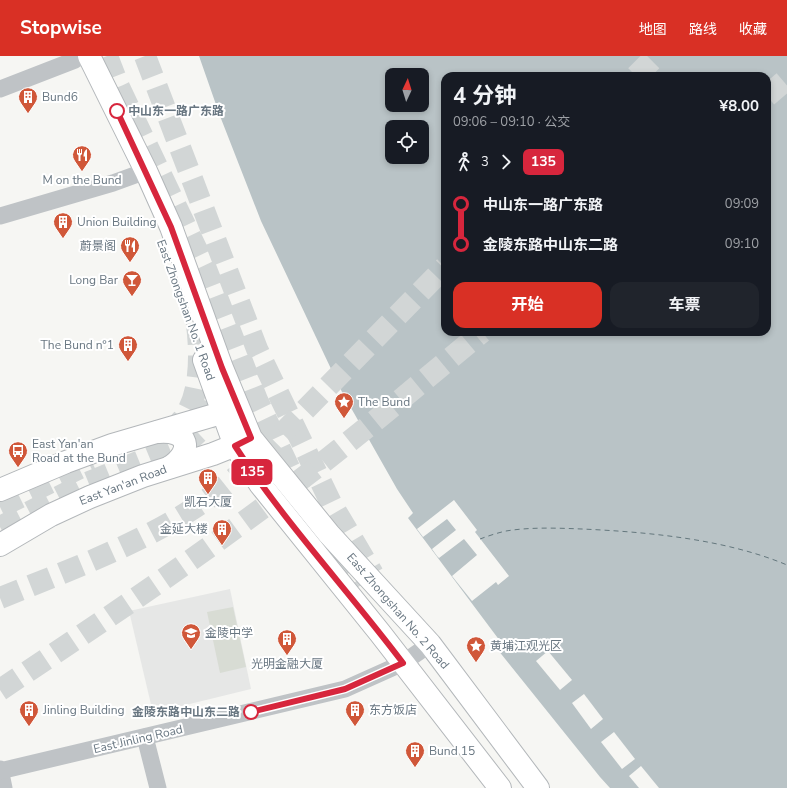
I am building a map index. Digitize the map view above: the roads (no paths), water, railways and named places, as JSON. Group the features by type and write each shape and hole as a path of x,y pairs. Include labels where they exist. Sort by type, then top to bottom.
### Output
{"main road":[{"name":"East Zhongshan No. 1 Road","path":"79,57 139,174 174,233 230,411 243,442"},
{"path":"0,490 66,462 112,445 230,411"},
{"path":"157,432 173,432 182,437 186,447 183,456 170,467"},
{"path":"243,442 260,484 403,663 500,788"},
{"name":"East Yan'an Road","path":"0,545 64,509 118,485 243,442"},
{"name":"East Zhongshan No. 2 Road","path":"243,442 430,644 538,788"}],"street":[{"path":"0,89 79,57"},
{"path":"0,216 139,174"},
{"name":"East Jinling Road","path":"0,770 345,689 403,663 430,644"},
{"path":"145,737 158,788"},
{"path":"0,770 4,788"}],"tunnel":[{"path":"107,56 119,87 206,269 257,400 300,491"},
{"path":"145,56 257,349 331,503 373,574"},
{"path":"640,72 656,56"},
{"path":"771,93 787,79"},
{"path":"0,598 73,569 122,547 169,523 217,492 258,458 441,271"},
{"path":"166,432 179,423 189,410 195,393 199,357 194,306"},
{"path":"0,690 169,575 268,504 350,441 477,336"},
{"path":"0,527 80,486 189,441 202,429 213,404"},
{"path":"0,507 92,462"},
{"path":"319,527 335,558 355,589"}],"place":[{"name":"中山东一路广东路","path":"117,111"},
{"name":"Bund6","path":"28,114"},
{"name":"M on the Bund","path":"82,172"},
{"name":"Union Building","path":"63,239"},
{"name":"蔚景阁","path":"130,263"},
{"name":"Long Bar","path":"132,297"},
{"name":"The Bund n°1","path":"128,362"},
{"name":"The Bund","path":"344,419"},
{"name":"East Yan'an Road at the Bund","path":"18,468"},
{"name":"凯石大厦","path":"208,495"},
{"name":"金延大楼","path":"222,546"},
{"name":"金陵中学","path":"191,650"},
{"name":"光明金融大厦","path":"287,656"},
{"name":"黄埔江观光区","path":"476,663"},
{"name":"金陵东路中山东二路","path":"251,712"},
{"name":"Jinling Building","path":"29,727"},
{"name":"东方饭店","path":"355,727"},
{"name":"Bund 15","path":"415,768"}]}
